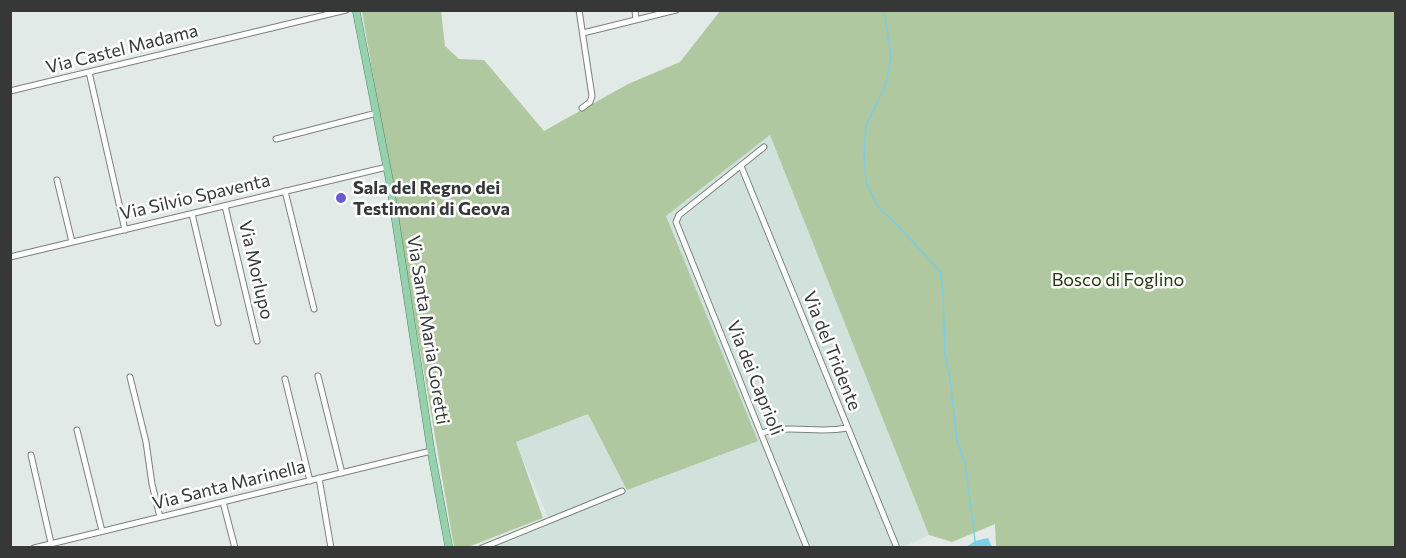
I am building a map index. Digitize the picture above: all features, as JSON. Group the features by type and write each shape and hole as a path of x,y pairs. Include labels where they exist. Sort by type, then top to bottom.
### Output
{"main road":[{"name":"Via Santa Maria Goretti","path":"356,10 387,167 431,451 449,548"}],"street":[{"name":"Via Castel Madama","path":"10,91 346,10"},
{"path":"579,10 592,97 590,102 582,108"},
{"path":"635,10 639,20"},
{"path":"639,20 640,10"},
{"path":"583,33 676,10"},
{"path":"89,72 125,230"},
{"path":"276,139 377,113"},
{"path":"741,166 764,147"},
{"name":"Via dei Caprioli","path":"741,166 679,215 676,220 807,548"},
{"name":"Via del Tridente","path":"741,166 897,548"},
{"name":"Via Silvio Spaventa","path":"10,257 387,167"},
{"path":"57,180 72,242"},
{"path":"285,192 314,309"},
{"name":"Via Morlupo","path":"225,206 257,341"},
{"path":"192,214 218,323"},
{"path":"318,376 342,473"},
{"path":"130,377 146,442 152,484 160,517"},
{"path":"285,379 310,481"},
{"path":"761,433 784,428 821,431 847,428"},
{"path":"76,430 102,531"},
{"name":"Via Santa Marinella","path":"34,548 431,451"},
{"path":"31,455 51,543"},
{"path":"319,478 331,548"},
{"path":"482,548 621,491"},
{"path":"224,502 234,548"}],"shaded area":[{"path":"771,134 929,535 901,548 494,548 551,524 515,442 588,414 757,441 666,216"}],"green space":[{"name":"Bosco di Foglino","path":"362,11 441,11 445,46 459,59 484,60 544,131 628,84 680,62 720,11 1395,11 1395,547 996,547 995,524 952,542 929,535 770,135 666,216 758,441 627,490 588,414 516,442 543,518 468,547 454,547"}],"water":[{"path":"988,538 992,547 966,547 975,541"}],"waterway":[{"path":"884,10 891,57 886,84 866,126 864,155 866,182 878,207 940,271 945,354 957,441 965,463 975,541"}],"place":[{"name":"Sala del Regno dei Testimoni di Geova","path":"341,198"}]}
